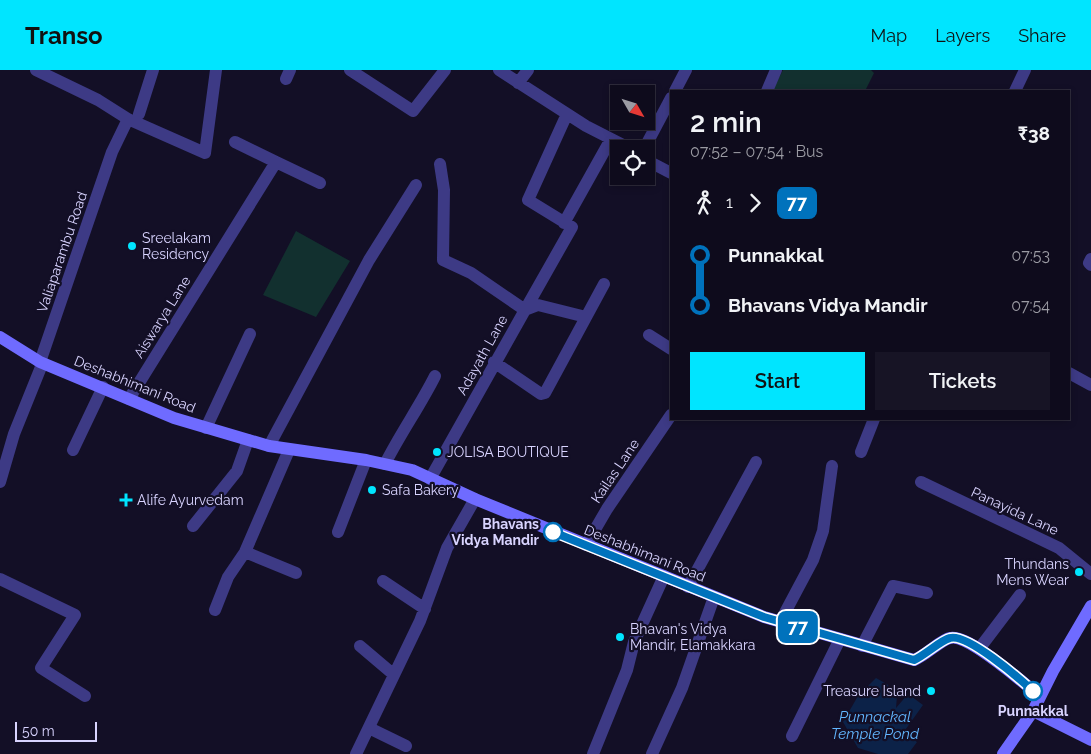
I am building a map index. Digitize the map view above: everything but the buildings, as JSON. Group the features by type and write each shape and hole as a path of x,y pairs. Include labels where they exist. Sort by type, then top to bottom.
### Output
{"street":[{"path":"36,70 134,116 205,153 216,70"},
{"name":"Valiaparambu Road","path":"0,482 14,434 41,367 40,362 112,152 134,116 154,70"},
{"path":"350,70 413,112 445,70"},
{"path":"499,70 567,114 611,139 564,222"},
{"path":"518,83 528,70"},
{"path":"676,90 686,70"},
{"path":"767,90 776,70"},
{"path":"1015,90 1025,70"},
{"path":"649,140 670,100"},
{"path":"525,310 572,227 528,200 567,114"},
{"path":"235,142 320,183"},
{"name":"Aiswarya Lane","path":"129,399 276,162"},
{"name":"Adayath Lane","path":"430,479 494,362 525,310 471,273 443,260 444,190 440,164"},
{"path":"655,165 670,173"},
{"path":"269,446 369,260 416,185"},
{"path":"1091,259 1089,263 1091,265"},
{"path":"494,362 541,394 545,393 604,284"},
{"path":"525,310 538,306 586,317"},
{"path":"206,428 250,334"},
{"path":"649,335 670,347"},
{"name":"Deshabhimani Road","path":"0,337 40,362 174,418 269,446 366,460 412,470 474,500 780,622 914,660 927,655 948,638 957,637 979,649 1040,696"},
{"path":"1070,374 1091,385"},
{"path":"385,464 435,376"},
{"path":"73,450 103,387"},
{"name":"Kailas Lane","path":"586,545 607,509 670,416"},
{"path":"861,452 874,420"},
{"path":"193,526 237,471 248,440"},
{"path":"215,610 228,577 245,552 289,450"},
{"path":"338,532 366,460"},
{"path":"688,586 756,462"},
{"path":"780,622 813,560 823,531 832,466"},
{"name":"Panayida Lane","path":"921,482 1059,548 1091,574"},
{"path":"356,754 425,609 447,548 474,500"},
{"path":"245,552 296,573"},
{"path":"593,754 627,670 634,642 664,576"},
{"path":"0,579 76,614 41,668 85,696"},
{"path":"383,581 425,609"},
{"path":"862,646 892,586 927,593"},
{"path":"979,649 1020,595"},
{"path":"652,754 682,688 714,597"},
{"path":"1003,754 1033,711 1091,606"},
{"path":"792,736 840,639"},
{"path":"360,646 393,674"},
{"path":"1033,711 1091,740"},
{"path":"369,728 406,746"}],"green space":[{"path":"783,70 871,70 874,73 866,90 773,90"},
{"path":"296,231 350,261 316,317 263,295"}],"water":[{"name":"Punnackal Temple Pond","path":"876,678 887,684 897,696 896,708 908,694 923,705 903,733 917,742 908,754 878,754 858,748 843,722 858,696"}],"bus line":[{"name":"77","path":"553,532 764,617 914,660 927,655 948,638 957,637 984,652 1033,691"}],"place":[{"name":"Sreelakam Residency","path":"132,246"},
{"name":"JOLISA BOUTIQUE","path":"437,452"},
{"name":"Safa Bakery","path":"372,490"},
{"name":"Alife Ayurvedam","path":"126,500"},
{"name":"Bhavans Vidya Mandir","path":"553,532"},
{"name":"Thundans Mens Wear","path":"1079,572"},
{"name":"Bhavan's Vidya Mandir, Elamakkara","path":"620,637"},
{"name":"Treasure Island","path":"931,691"},
{"name":"Punnakkal","path":"1033,691"}]}
